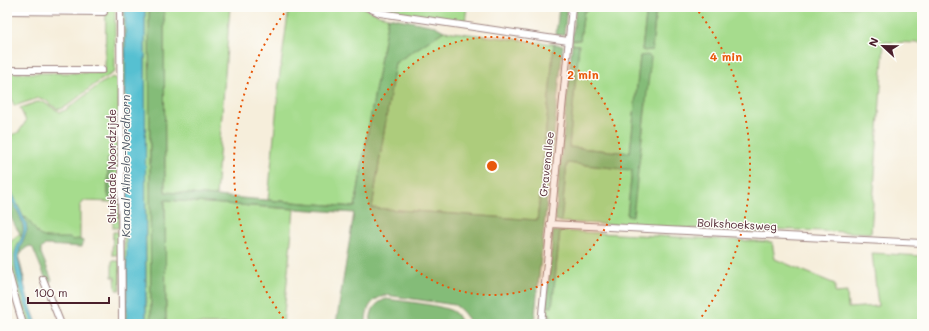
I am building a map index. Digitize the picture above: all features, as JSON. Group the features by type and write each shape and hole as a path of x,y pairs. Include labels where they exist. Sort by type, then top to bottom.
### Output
{"street":[{"name":"Sluiskade Noordzijde","path":"120,7 122,324"},
{"path":"367,7 380,13 568,41"},
{"name":"Gravenallee","path":"541,324 572,7"},
{"path":"7,11 104,12"},
{"path":"7,70 102,70"},
{"name":"Bolkshoeksweg","path":"550,224 922,243"},
{"path":"7,267 24,324"},
{"path":"43,279 61,324"}],"green space":[{"path":"106,7 115,7 115,72 98,82 61,109 57,109 45,100 39,98 14,106 10,94 7,94 7,73 100,73 105,71"},
{"path":"122,7 125,7 127,324 124,324"},
{"path":"145,7 149,7 151,324 146,324"},
{"path":"149,7 164,7 165,192 355,207 388,17 435,26 444,31 395,63 372,208 537,220 541,190 548,190 534,324 471,324 464,313 455,305 386,295 376,299 370,305 367,313 366,324 336,324 354,213 165,200 166,324 151,324"},
{"path":"164,7 230,7 216,196 165,192"},
{"path":"289,7 362,7 379,15 388,17 355,207 268,200 280,72"},
{"path":"373,7 467,7 465,22 385,11"},
{"path":"559,7 567,7 564,35 556,35"},
{"path":"576,7 590,7 589,10 584,11 580,40 572,40"},
{"path":"590,7 647,7 642,50 652,50 656,7 922,7 922,43 884,42 871,233 773,229 773,233 561,222 567,163 632,170 627,215 639,162 646,104 640,56 630,153 569,147 579,45 572,44 572,40 580,40 584,10 588,10"},
{"path":"647,7 656,7 652,50 644,51 642,50"},
{"path":"444,31 554,44 541,182 549,184 548,190 541,190 537,220 372,208 395,63"},
{"path":"554,44 563,45 549,184 541,182"},
{"path":"572,44 579,45 569,147 630,153 640,56 647,55 651,57 633,216 627,216 632,170 567,163 561,222 555,220"},
{"path":"113,77 119,80 119,228 113,228 113,202 84,201 80,206 80,244 40,239 26,223 7,182 7,137 19,132 26,121 20,108 37,102 43,102 60,112 66,110 100,84","holes":["108,159 113,159 108,194"]},
{"path":"922,130 922,231 917,230"},
{"path":"108,158 113,158 113,200 109,198 108,194"},
{"path":"7,189 23,226 22,238 10,216"},
{"path":"165,200 294,209 283,324 166,324"},
{"path":"24,217 27,218 39,235 47,238 70,238 73,240 78,239 83,241 82,247 45,245 41,249 41,253 52,280 50,282 47,282 33,248 30,246 23,251 19,259 24,283 18,259 20,248 27,230"},
{"path":"553,231 560,231 552,307 546,306"},
{"path":"560,231 772,242 775,259 835,284 835,293 847,292 848,308 878,306 872,253 922,256 922,324 551,324 551,315 545,312 546,306 552,307"},
{"path":"113,232 120,232 120,255 112,255"},
{"path":"20,233 22,238 15,258 17,276 27,310 33,324 26,324 14,285 7,255 7,245"},
{"path":"112,261 120,261 120,290 116,290 115,277 112,277"},
{"path":"386,299 411,302 450,310 456,314 462,324 370,324 371,315 375,306"},
{"path":"545,312 550,313 551,315 551,324 544,324"}],"water":[{"path":"125,7 145,7 146,324 127,324"},
{"path":"7,182 26,223 27,230 20,248 18,259 27,296 37,324 33,324 23,299 18,279 15,253 24,229 9,193"}],"water label":[{"name":"Kanaal Almelo-Nordhorn","path":"125,166"}]}
